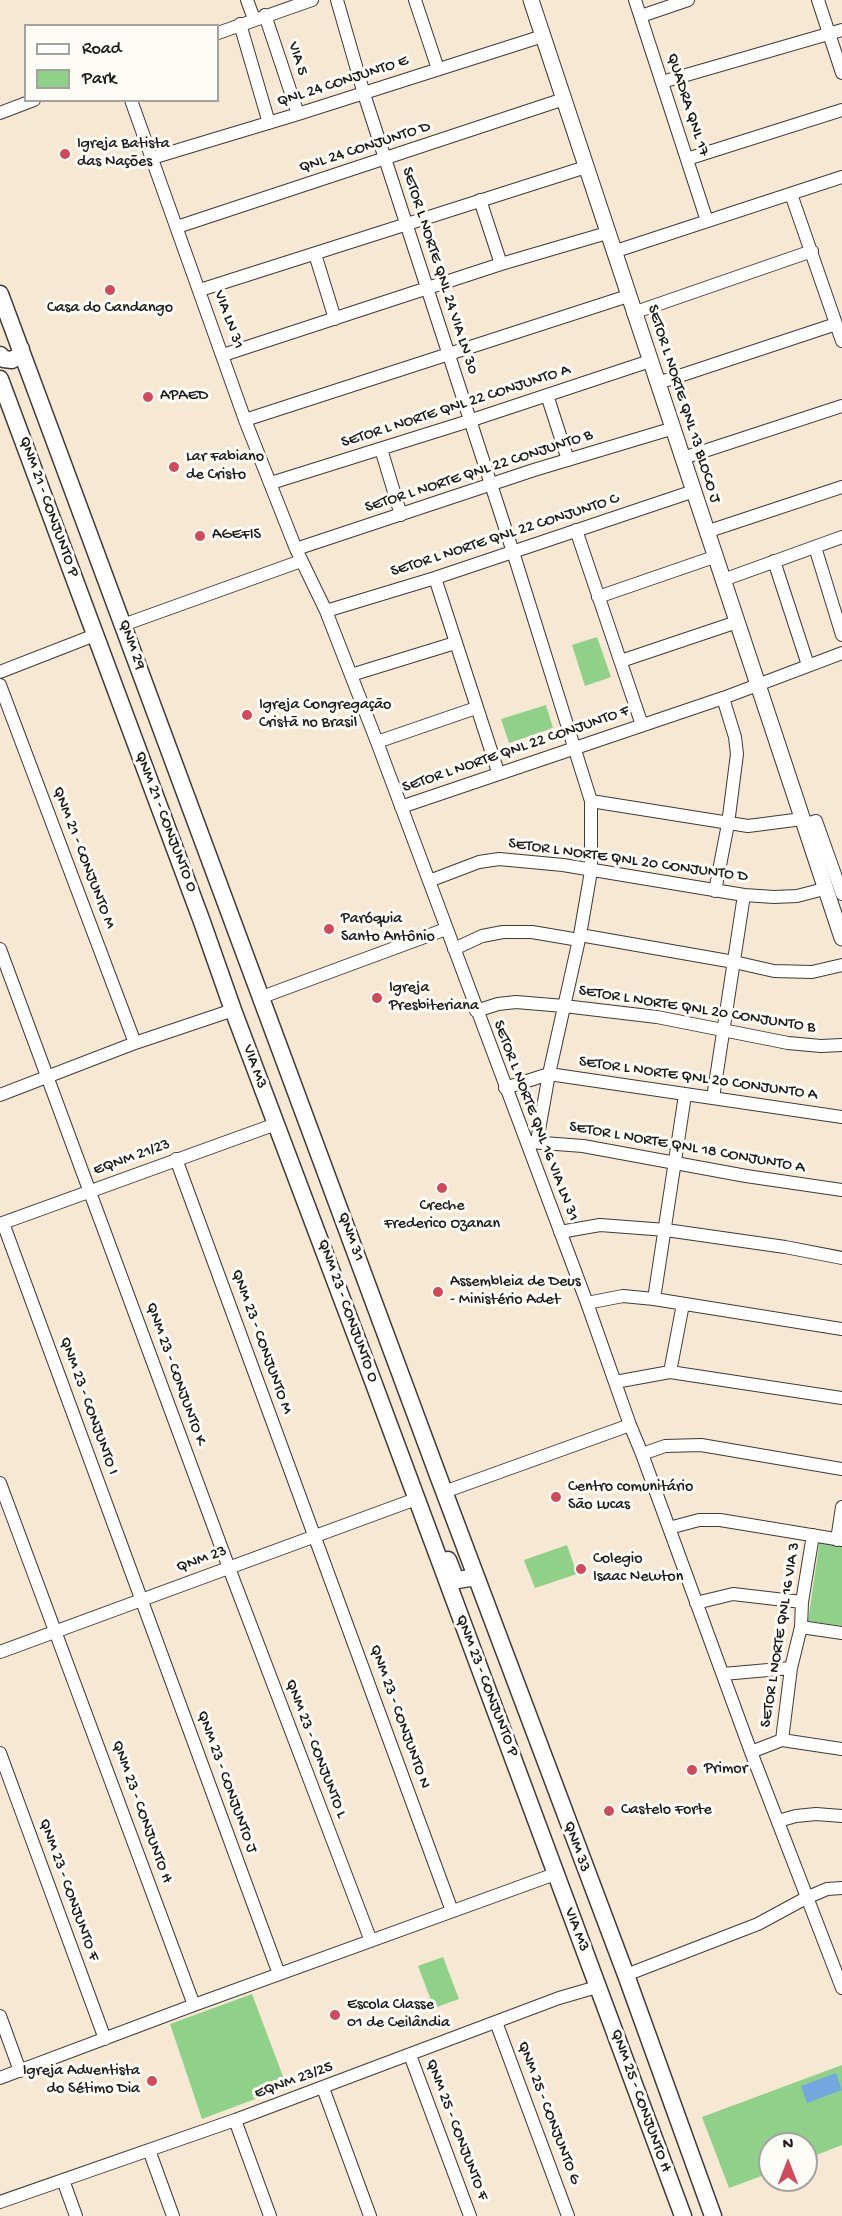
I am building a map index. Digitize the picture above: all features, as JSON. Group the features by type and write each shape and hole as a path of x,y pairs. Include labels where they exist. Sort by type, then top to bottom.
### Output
{"main road":[{"name":"QNM 29","path":"0,294 262,997"},
{"path":"0,355 4,359 12,360 20,355 21,349"},
{"name":"QNM 21 - CONJUNTO P","path":"0,379 96,638"},
{"path":"64,550 71,538 76,537 83,540 101,584 116,606"},
{"path":"96,638 119,676 139,732 144,736 152,736 158,733 160,725"},
{"name":"QNM 21 - CONJUNTO O","path":"96,638 201,919 232,1010"},
{"path":"201,919 209,910 215,908 222,913 238,957 256,980"},
{"name":"QNM 31","path":"262,997 442,1485"},
{"name":"VIA M3","path":"232,1010 276,1124"},
{"path":"276,1124 290,1143 313,1198 318,1201 326,1200 333,1190"},
{"name":"QNM 23 - CONJUNTO O","path":"276,1124 416,1499"},
{"path":"374,1384 375,1378 381,1372 394,1373 411,1421 427,1445"},
{"name":"QNM 33","path":"442,1485 626,1976 713,2216"},
{"name":"QNM 23 - CONJUNTO P","path":"416,1499 555,1874"},
{"path":"428,1530 441,1544 455,1578 461,1581 467,1580 474,1571"},
{"path":"518,1772 525,1761 535,1760 553,1806 572,1835"},
{"name":"VIA M3","path":"555,1874 597,1987"},
{"name":"QNM 25 - CONJUNTO H","path":"597,1987 683,2216"},
{"path":"604,2005 621,2030 638,2074 650,2079 656,2075 659,2068"},
{"path":"642,2105 650,2095 654,2094 662,2099 679,2143 695,2166"}],"street":[{"path":"247,0 260,17"},
{"path":"219,33 312,0"},
{"name":"SETOR L NORTE QNL 24 VIA LN 30","path":"336,0 364,94 513,552 591,801 591,872 579,938 532,1142"},
{"path":"415,0 438,69"},
{"name":"SETOR L NORTE QNL 13 BLOCO J","path":"531,0 633,313 674,428 714,557 824,889 839,920 842,938"},
{"name":"QUADRA QNL 17","path":"635,0 707,221"},
{"path":"640,16 687,0"},
{"path":"818,0 842,73"},
{"name":"VIA 5","path":"260,17 298,114"},
{"path":"240,24 269,123"},
{"path":"662,82 842,30"},
{"name":"QNL 24 CONJUNTO E","path":"152,158 364,94 543,36"},
{"name":"QNL 24 CONJUNTO D","path":"177,227 564,99"},
{"path":"0,113 29,102"},
{"name":"VIA LN 31","path":"132,102 245,420 296,549"},
{"path":"687,159 842,110"},
{"path":"200,290 586,167"},
{"path":"613,252 842,177"},
{"path":"791,194 842,341"},
{"path":"480,200 501,264"},
{"path":"223,355 501,264 607,233"},
{"path":"633,313 812,251"},
{"path":"315,254 335,319"},
{"path":"245,420 628,296"},
{"path":"658,383 836,324"},
{"name":"SETOR L NORTE QNL 22 CONJUNTO A","path":"271,483 650,361"},
{"path":"547,395 568,460"},
{"path":"683,458 842,406"},
{"name":"SETOR L NORTE QNL 22 CONJUNTO B","path":"296,549 568,460 674,428"},
{"path":"381,449 401,515"},
{"path":"706,532 842,487"},
{"name":"SETOR L NORTE QNL 22 CONJUNTO C","path":"326,611 435,578 694,491"},
{"path":"576,530 642,725"},
{"path":"723,580 842,537"},
{"path":"815,547 842,635"},
{"name":"SETOR L NORTE QNL 16 VIA LN 31","path":"296,549 326,611 377,742 505,1088 532,1142 560,1232 630,1425 806,1898 839,1971 842,1988"},
{"path":"598,597 714,557"},
{"path":"123,624 301,561"},
{"path":"774,561 808,665"},
{"path":"435,578 498,772"},
{"path":"621,661 737,622"},
{"path":"0,672 96,638"},
{"path":"351,675 455,643"},
{"name":"SETOR L NORTE QNL 22 CONJUNTO F","path":"401,807 498,772 723,698 842,653"},
{"name":"QNM 21 - CONJUNTO M","path":"0,685 135,1043"},
{"path":"715,891 729,824 737,754 735,737 723,698"},
{"path":"377,742 476,708"},
{"path":"591,801 729,824 758,825 816,821 842,894"},
{"name":"SETOR L NORTE QNL 20 CONJUNTO D","path":"429,881 479,862 499,859 536,862 744,895 797,896 824,889"},
{"path":"713,1098 744,895"},
{"path":"262,997 446,929"},
{"path":"454,949 482,936 503,932 532,932 734,962 792,973 812,972 842,965"},
{"name":"QNM 23 - CONJUNTO K","path":"0,949 229,1568"},
{"name":"SETOR L NORTE QNL 20 CONJUNTO B","path":"476,1011 498,1004 516,1002 564,1006 657,1017 788,1043 842,1045"},
{"path":"0,1095 135,1043 232,1010"},
{"path":"505,1088 549,1074"},
{"name":"SETOR L NORTE QNL 20 CONJUNTO A","path":"549,1074 842,1117"},
{"path":"654,1299 685,1095"},
{"name":"EQNM 21/23","path":"1,1224 276,1124"},
{"name":"SETOR L NORTE QNL 18 CONJUNTO A","path":"532,1142 583,1146 842,1190"},
{"name":"QNM 23 - CONJUNTO M","path":"176,1159 316,1535"},
{"name":"QNM 23 - CONJUNTO I","path":"1,1224 143,1600"},
{"path":"560,1232 600,1225 666,1230 785,1247 842,1258"},
{"path":"587,1303 623,1296 654,1299 842,1329"},
{"path":"670,1372 683,1304"},
{"path":"615,1382 670,1372 842,1398"},
{"path":"442,1485 630,1425"},
{"path":"642,1454 665,1446 701,1446 842,1469"},
{"name":"QNM 23 - CONJUNTO H","path":"0,1483 194,2005"},
{"name":"QNM 23","path":"0,1652 416,1499"},
{"path":"669,1528 699,1520 720,1520 840,1540 842,1507"},
{"name":"QNM 23 - CONJUNTO N","path":"316,1535 452,1911"},
{"name":"SETOR L NORTE QNL 16 VIA 3","path":"782,1740 790,1668 801,1627 802,1602 813,1535"},
{"name":"QNM 23 - CONJUNTO L","path":"229,1568 370,1941"},
{"path":"696,1603 733,1594 802,1602"},
{"name":"QNM 23 - CONJUNTO J","path":"143,1600 279,1974"},
{"path":"801,1627 842,1633"},
{"path":"723,1674 790,1668"},
{"path":"751,1752 782,1740 842,1749"},
{"name":"QNM 23 - CONJUNTO F","path":"0,1753 105,2039"},
{"path":"778,1821 806,1815 842,1816"},
{"path":"0,2078 555,1874"},
{"path":"626,1976 758,1924 827,1889 842,1888"},
{"name":"EQNM 23/25","path":"0,2202 323,2088 559,1998 597,1987"},
{"path":"0,2016 20,2071"},
{"name":"QNM 25 - CONJUNTO G","path":"496,2022 568,2216"},
{"name":"QNM 25 - CONJUNTO F","path":"410,2055 470,2216"},
{"path":"323,2088 370,2216"},
{"path":"235,2120 270,2216"},
{"path":"149,2150 173,2216"},
{"path":"63,2180 76,2216"}],"green space":[{"path":"597,637 611,677 585,686 572,645"},
{"path":"546,705 553,728 509,743 501,719"},
{"path":"820,1539 842,1543 842,1626 808,1621"},
{"path":"567,1545 577,1574 535,1588 524,1560"},
{"path":"443,1957 459,1999 434,2008 418,1966"},
{"path":"252,1994 287,2087 202,2119 170,2024"},
{"path":"842,2065 842,2145 818,2154 818,2132 758,2132 758,2177 729,2188 702,2117"}],"water":[{"path":"836,2073 842,2090 807,2103 801,2086"}],"place":[{"name":"Igreja Batista das Nações","path":"65,154"},
{"name":"Casa do Candango","path":"110,290"},
{"name":"APAED","path":"148,397"},
{"name":"Lar Fabiano de Cristo","path":"174,467"},
{"name":"AGEFIS","path":"200,536"},
{"name":"Igreja Congregação Cristã no Brasil","path":"247,715"},
{"name":"Paróquia Santo Antônio","path":"329,929"},
{"name":"Igreja Presbiteriana","path":"377,998"},
{"name":"Creche Frederico Ozanan","path":"442,1188"},
{"name":"Assembleia de Deus - Ministério Adet","path":"438,1292"},
{"name":"Centro comunitário São Lucas","path":"556,1497"},
{"name":"Colegio Isaac Newton","path":"581,1569"},
{"name":"Primor","path":"692,1770"},
{"name":"Castelo Forte","path":"609,1811"},
{"name":"Escola Classe 01 de Ceilândia","path":"335,2015"},
{"name":"Igreja Adventista do Sétimo Dia","path":"152,2081"}]}
